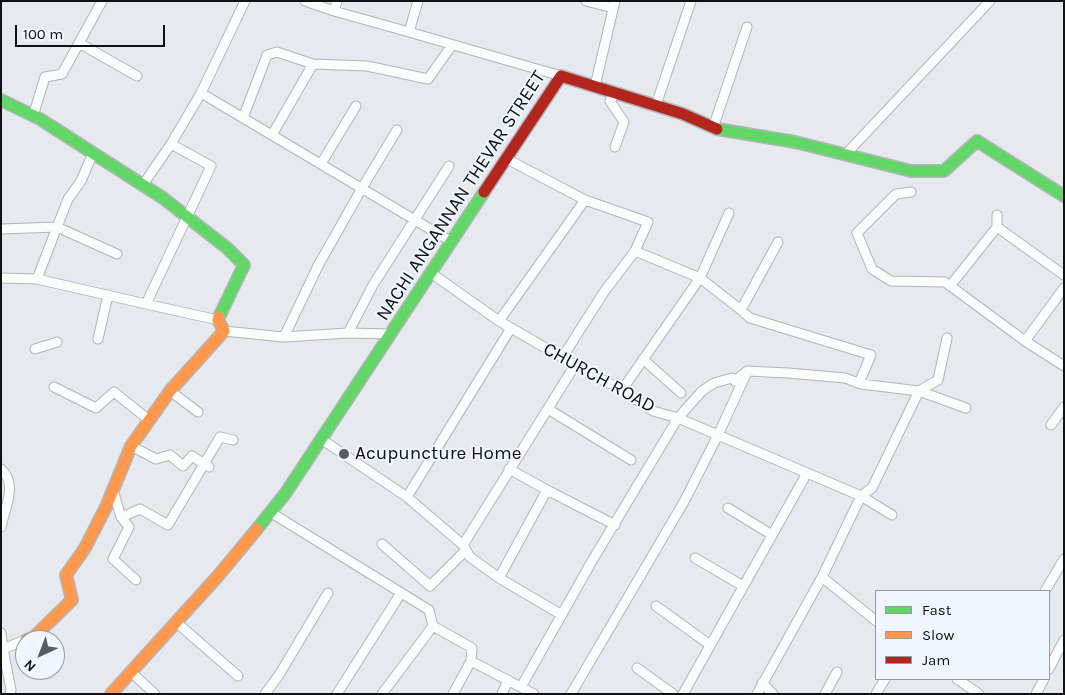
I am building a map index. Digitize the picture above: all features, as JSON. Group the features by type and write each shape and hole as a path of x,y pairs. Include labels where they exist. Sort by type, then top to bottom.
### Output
{"street":[{"path":"33,116 45,77 62,74 102,1"},
{"path":"142,186 171,144 201,93 245,1"},
{"path":"334,11 337,1"},
{"path":"409,32 418,1"},
{"path":"586,1 614,5 595,86"},
{"path":"656,105 691,1"},
{"path":"846,154 990,1"},
{"path":"309,2 334,11 561,76"},
{"path":"713,128 747,27"},
{"path":"79,43 137,76"},
{"path":"243,118 267,54 276,52 313,64 367,66 428,79 452,45"},
{"path":"272,135 313,64"},
{"name":"NACHI ANGANNAN THEVAR STREET","path":"111,694 218,576 285,494 561,76 683,114 713,128 796,142 911,170 944,171 977,141 1064,196"},
{"path":"201,93 452,242"},
{"path":"615,93 610,101 624,122 615,147"},
{"path":"1,100 33,116 163,198 227,248 244,265 218,320"},
{"path":"321,164 356,106"},
{"path":"284,337 318,266 397,130"},
{"path":"146,304 211,166 171,144"},
{"path":"37,279 68,199 81,181 92,153"},
{"path":"507,159 584,200 648,222 635,251 604,292 562,358"},
{"path":"348,333 373,285 449,166"},
{"path":"911,192 896,194 857,233 872,269 891,281 945,282 1025,342 1064,366"},
{"path":"500,321 584,200"},
{"path":"622,390 700,278 729,213"},
{"path":"950,286 997,227 998,215"},
{"path":"1,229 57,227 117,254"},
{"path":"997,227 1064,275"},
{"path":"741,310 778,242"},
{"path":"635,251 700,278 750,318 872,355 860,383"},
{"name":"CHURCH ROAD","path":"431,274 511,328 622,390 653,411 678,418 861,496 892,516"},
{"path":"1,278 37,279 218,320 224,331"},
{"path":"1025,342 1064,288"},
{"path":"98,339 108,295"},
{"path":"407,497 511,328"},
{"path":"224,331 284,337 348,333 390,334"},
{"path":"41,630 72,600 66,575 86,548 113,490 130,446 170,390 224,331"},
{"path":"756,694 822,577 861,496 872,488 919,391 938,380 947,338"},
{"path":"35,349 56,342"},
{"path":"643,359 681,393"},
{"path":"382,544 430,586 464,548 510,469 575,365"},
{"path":"571,694 685,500 747,372"},
{"path":"521,687 678,418 702,391 714,383 732,378 735,381 747,372 788,373 845,378 860,383 919,391 966,408"},
{"path":"54,387 96,408 114,392 149,420"},
{"path":"170,390 198,412"},
{"path":"1051,425 1064,407"},
{"path":"548,409 631,460"},
{"path":"122,517 140,509 168,525 206,465 220,437 233,440"},
{"path":"321,439 407,497 464,548 470,557 499,578 562,615"},
{"path":"130,446 156,459 170,455 183,466 192,456 206,465"},
{"path":"1,469 8,475 11,488 1,527"},
{"path":"510,469 615,525"},
{"path":"683,694 807,473"},
{"path":"113,490 122,517 129,527 113,559 136,580"},
{"path":"499,578 547,490"},
{"path":"728,508 772,535"},
{"path":"270,512 429,610 433,626 472,648 471,661 453,694"},
{"path":"695,558 744,586"},
{"path":"1045,590 1064,559"},
{"path":"822,577 875,620"},
{"path":"265,694 279,675 328,593"},
{"path":"337,694 401,593"},
{"path":"656,606 710,645"},
{"path":"176,622 238,676"},
{"path":"382,694 433,626"},
{"path":"1,633 11,690 10,694"},
{"path":"1050,667 1064,640"},
{"path":"3,649 15,644"},
{"path":"471,661 534,694"},
{"path":"637,668 673,694"},
{"path":"131,672 154,694"},
{"path":"825,694 837,672"},
{"path":"502,694 508,680"},
{"path":"876,694 884,680"},
{"path":"958,680 979,694"},
{"path":"1036,694 1043,680"},
{"path":"762,684 772,694"}],"traffic: fast":[{"path":"1,100 40,119 163,198 227,248 244,265 219,317"},
{"path":"717,129 795,142 911,171 944,171 977,141 1064,196"},
{"path":"257,529 285,494 484,192"}],"traffic: slow":[{"path":"41,630 72,600 66,575 85,548 106,507 131,446 170,391 224,331 218,320 219,317"},
{"path":"111,694 218,576 257,529"}],"traffic: jam":[{"path":"484,192 561,76 683,114 717,129"}],"place":[{"name":"Acupuncture Home","path":"344,454"}]}
